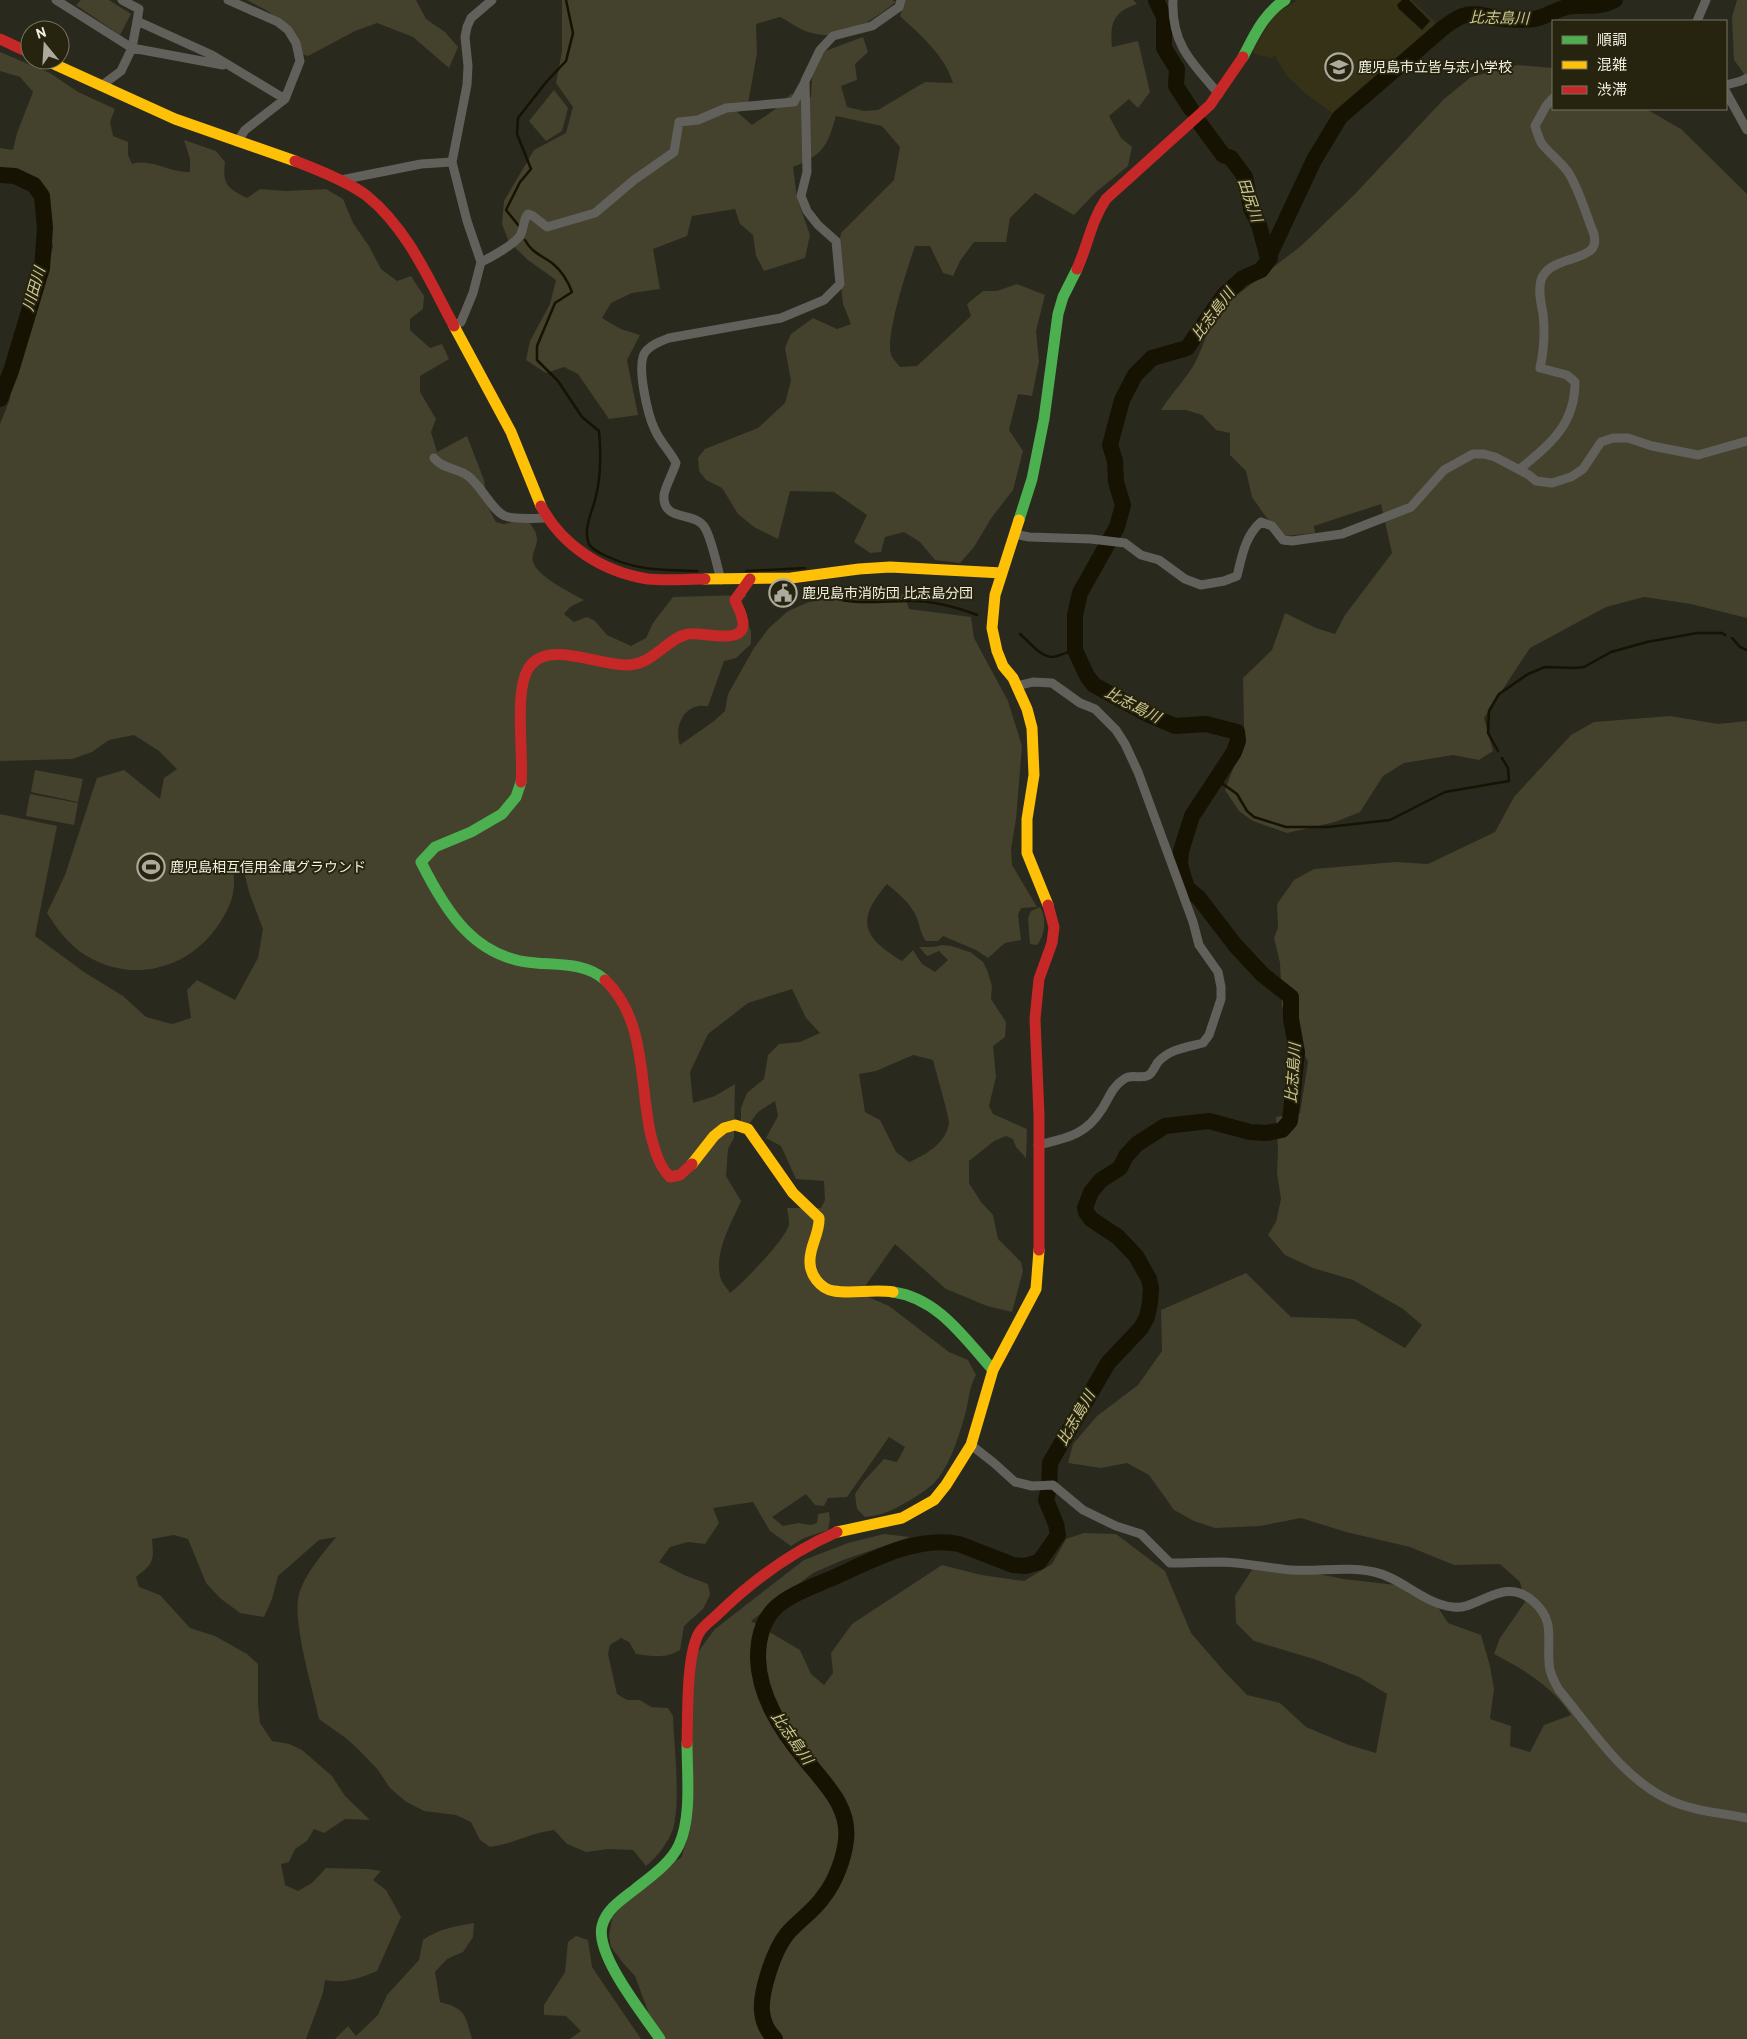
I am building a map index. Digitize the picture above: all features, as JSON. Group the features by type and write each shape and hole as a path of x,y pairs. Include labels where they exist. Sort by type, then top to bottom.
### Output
{"street":[{"path":"56,0 67,3 132,48 229,66"},
{"path":"100,86 121,71 132,48 139,9 122,0"},
{"path":"228,0 278,22 288,30 299,51 300,61 285,99 245,130 237,142"},
{"path":"454,326 461,322 473,293 481,262 467,221 452,162 467,85 466,27 471,18 492,0"},
{"path":"481,262 492,257 521,235 525,218 528,214 546,227 595,213 634,180 674,152 679,122 698,120 726,108 794,102 820,50 832,36 872,26 898,7 901,0"},
{"path":"1173,0 1172,13 1182,50 1219,94"},
{"path":"660,2039 607,1958 601,1936 605,1918 612,1908 669,1860 678,1848 682,1836 686,1816 688,1688 694,1646 699,1632 733,1599 763,1575 818,1540 839,1531 902,1518 934,1500 946,1485 971,1445 993,1370 1020,1324 1036,1289 1039,1264 1039,1098 1035,1019 1039,980 1052,943 1054,927 1052,913 1027,853 1027,819 1034,775 1032,728 1027,709 1017,686 1003,666 992,628 995,595 1032,479 1043,427 1058,314 1063,297 1081,260 1094,219 1106,199 1219,94 1244,56 1262,22 1275,6 1285,0"},
{"path":"1697,20 1706,0"},
{"path":"137,21 212,55 285,99"},
{"path":"0,39 20,48"},
{"path":"67,70 175,119 296,161 341,180 366,195 395,224 454,326 518,445 538,503 547,518 568,542 584,555 613,571 650,579 721,580 791,578 890,567 1002,573"},
{"path":"1727,85 1747,78"},
{"path":"721,580 705,527 696,519 676,516 664,503 664,492 672,478 676,463 655,431 648,414 642,362 645,352 656,343 669,338 781,318 824,300 840,284 836,241 818,225 807,211 801,196 807,172 805,81"},
{"path":"1727,94 1747,130"},
{"path":"1520,469 1550,444 1572,412 1574,404 1575,382 1567,375 1540,368 1544,353 1541,280 1546,270 1558,262 1580,257 1590,252 1595,244 1594,233 1568,172 1541,142 1535,126 1552,99"},
{"path":"341,180 421,164 452,162"},
{"path":"1014,534 1029,538 1091,539 1125,543 1141,555 1159,560 1185,580 1208,585 1237,576 1251,531 1261,522 1272,526 1283,540 1292,541 1342,534 1411,507 1444,470 1473,454 1495,456 1541,483 1558,482 1571,477 1583,469 1601,442 1613,438 1628,438 1678,452 1698,455 1747,441"},
{"path":"434,458 441,464 468,475 482,489 495,508 506,517 547,518"},
{"path":"750,579 734,600 743,619 743,628 739,633 732,636 696,632 687,634 640,664 621,665 554,654 535,660 528,670 521,688 522,768 520,788 513,802 502,813 478,829 434,847 421,862 436,891 461,924 487,950 508,959 571,965 589,970 612,986 623,1001 631,1018 637,1042 648,1125 657,1157 665,1172 670,1176 679,1176 710,1140 729,1126 742,1126 748,1129 793,1193 819,1218 820,1227 810,1256 811,1268 816,1281 827,1289 834,1291 898,1292 920,1300 943,1315 993,1370"},
{"path":"1017,686 1033,682 1052,683 1080,703 1095,709 1116,730 1138,772 1199,945 1218,972 1221,987 1221,999 1209,1035 1203,1043 1173,1052 1158,1062 1152,1072 1145,1076 1132,1075 1125,1078 1109,1093 1102,1109 1090,1125 1076,1135 1038,1145"},
{"path":"971,1445 1015,1482 1032,1486 1054,1484 1083,1510 1116,1526 1141,1534 1170,1563 1224,1562 1292,1570 1360,1570 1376,1573 1436,1602 1453,1608 1463,1607 1502,1592 1524,1595 1534,1602 1548,1622 1550,1633 1549,1663 1552,1678 1559,1690 1620,1764 1650,1789 1670,1800 1693,1808 1747,1818"}],"shaded area":[{"path":"81,0 109,0 131,14 120,35 76,5"},
{"path":"247,0 416,0 426,19 445,32 458,47 449,68 413,37 377,23 355,31 308,56 297,50 275,17"},
{"path":"562,0 892,0 896,2 857,28 836,34 824,35 808,32 780,17 756,24 757,53 748,104 737,112 752,125 774,110 791,94 811,97 812,75 820,53 863,37 868,52 855,64 857,80 841,86 847,107 864,111 878,110 925,82 953,83 938,54 900,16 905,0 1133,0 1137,4 1118,15 1112,31 1112,47 1138,41 1150,92 1138,108 1129,99 1109,116 1121,138 1132,147 1128,166 1096,192 1074,215 1035,193 1010,218 1006,242 974,242 960,261 953,276 943,273 930,246 915,246 907,269 894,317 890,345 893,359 900,367 917,366 971,316 967,304 983,291 997,291 1017,284 1045,295 1036,331 1039,361 1032,396 1018,394 1009,430 1023,451 1013,490 992,517 974,547 960,563 935,560 920,542 904,532 885,537 881,552 870,553 854,542 867,515 834,492 790,491 778,539 754,527 738,514 722,488 706,480 699,471 698,458 705,449 758,428 785,403 791,381 785,348 791,334 813,318 837,329 851,324 843,304 839,245 841,233 894,180 900,147 882,126 836,116 830,135 822,149 803,163 793,167 797,198 810,235 805,258 764,271 756,256 753,235 740,224 735,209 692,216 687,236 653,249 660,289 632,293 611,303 602,318 621,329 640,335 627,360 638,415 609,419 578,374 564,367 546,373 526,360 530,341 550,304 556,280 528,260 509,242 502,224 504,201 534,150 566,133 573,107 556,83 562,51"},
{"name":"鹿児島市立皆与志小学校","path":"1298,0 1412,0 1434,21 1439,31 1338,117 1306,94 1287,76 1275,56 1271,58 1254,54 1253,50 1275,14"},
{"path":"1402,0 1409,0 1430,21 1422,30 1399,9 1397,5"},
{"path":"1737,0 1747,0 1747,78 1734,60 1732,17"},
{"path":"0,52 20,60 20,70 43,70 78,92 115,109 110,122 113,136 128,142 128,155 132,164 147,163 182,172 190,172 190,159 184,140 216,151 225,162 224,170 228,185 247,198 260,189 286,191 326,189 343,199 353,223 369,246 381,269 397,281 411,276 424,296 423,309 410,319 410,330 430,348 442,344 449,359 420,376 420,392 436,419 431,432 437,452 467,436 484,480 488,507 496,522 504,524 525,519 537,536 533,553 533,562 536,568 548,579 584,600 570,607 564,614 574,622 587,617 595,621 607,635 631,646 646,638 653,623 673,597 747,595 739,604 751,631 751,644 736,658 724,661 708,706 690,709 682,718 678,734 680,745 725,711 728,694 754,648 769,628 788,611 809,602 904,594 909,609 971,617 974,638 1008,701 1022,746 1016,819 1011,849 1012,865 1037,907 1021,908 1018,915 1021,940 1005,943 988,958 976,950 943,936 938,941 926,941 916,916 910,907 887,884 870,908 867,918 872,936 879,944 902,961 913,950 922,964 935,972 948,960 939,951 927,956 919,947 943,945 970,952 983,962 987,970 992,986 991,999 1006,1022 1005,1037 993,1046 996,1077 989,1106 993,1114 1027,1129 1026,1158 1016,1147 1013,1139 1006,1136 994,1141 969,1161 969,1183 981,1202 993,1215 998,1239 1021,1262 1023,1271 1012,1312 987,1306 946,1289 895,1244 866,1285 866,1296 889,1306 949,1352 968,1360 976,1375 956,1442 949,1461 939,1478 911,1500 898,1507 882,1514 865,1517 857,1509 855,1494 884,1459 897,1462 905,1447 889,1437 847,1497 828,1498 824,1506 815,1505 806,1494 772,1517 783,1526 798,1523 811,1525 817,1523 818,1514 829,1512 828,1530 804,1538 791,1546 770,1531 753,1502 713,1508 719,1523 705,1544 688,1542 670,1547 659,1562 684,1575 708,1584 710,1595 703,1609 684,1626 680,1650 675,1653 659,1656 636,1654 629,1642 621,1638 610,1645 608,1654 617,1694 627,1700 640,1700 651,1707 668,1708 673,1716 677,1804 673,1829 662,1849 646,1866 633,1850 608,1849 586,1852 567,1844 554,1830 490,1847 480,1840 471,1822 456,1815 424,1811 405,1801 390,1788 378,1770 361,1752 347,1739 319,1719 300,1635 298,1602 300,1591 307,1576 336,1537 319,1540 278,1576 272,1599 264,1617 240,1613 220,1598 206,1583 188,1539 174,1535 152,1539 152,1561 136,1577 139,1587 160,1595 190,1628 215,1636 247,1654 258,1664 260,1723 272,1741 289,1744 302,1750 332,1776 345,1796 370,1820 345,1819 324,1833 314,1829 307,1841 295,1849 289,1862 281,1864 285,1885 298,1891 312,1883 326,1868 381,1871 373,1880 386,1890 401,1917 377,1971 345,1981 325,1980 323,1993 306,2039 0,2039 0,814 57,826 35,936 84,972 123,996 146,1017 172,1024 191,1018 187,990 197,980 235,1000 258,958 263,929 249,892 243,867 234,859 234,886 231,901 220,922 207,940 190,954 171,964 150,969 129,970 107,965 85,955 64,936 47,913 65,875 97,778 124,770 160,799 164,778 177,769 159,751 134,735 109,740 92,752 72,759 0,761 0,424 10,399 13,342 44,287 53,246 45,205 30,182 13,171 0,171 0,148 13,150 17,133 33,92 20,77 0,71","holes":["792,989 806,1018 820,1033 800,1042 779,1044 768,1055 764,1079 747,1093 741,1108 741,1135 758,1112 775,1101 778,1116 766,1138 781,1146 796,1179 824,1181 825,1200 821,1208 787,1208 789,1224 781,1239 754,1270 730,1293 723,1283 719,1266 725,1237 741,1201 726,1176 728,1149 734,1138 735,1084 715,1096 693,1103 690,1072 708,1034 748,1003","913,1055 933,1060 949,1123 940,1142 922,1156 909,1162 896,1152 880,1120 865,1112 859,1074 876,1071"]},
{"path":"1518,65 1552,68 1552,110 1648,110 1681,129 1747,194 1747,618 1691,604 1644,597 1606,607 1530,648 1484,718 1493,751 1479,760 1453,755 1404,763 1383,776 1360,812 1335,822 1287,833 1253,821 1239,811 1225,790 1233,769 1244,727 1243,678 1272,650 1285,613 1316,628 1335,634 1345,615 1392,553 1381,504 1314,526 1315,533 1285,536 1266,517 1252,497 1246,471 1230,455 1230,433 1216,430 1202,415 1186,410 1161,410 1195,363 1211,325 1222,307 1301,246 1354,195 1444,99 1471,77"},
{"path":"554,90 568,108 562,131 546,141 529,121"},
{"path":"1670,716 1718,724 1747,721 1747,2039 666,2039 649,2014 635,1976 611,1947 609,1936 612,1918 651,1871 681,1858 687,1840 692,1679 698,1652 715,1629 804,1560 848,1543 884,1534 910,1537 843,1560 813,1573 751,1621 800,1650 811,1674 824,1685 833,1673 831,1653 852,1624 942,1565 981,1575 1024,1581 1052,1564 1066,1539 1084,1533 1116,1534 1165,1571 1191,1633 1247,1695 1280,1703 1306,1727 1349,1745 1376,1753 1387,1694 1359,1677 1317,1660 1254,1641 1236,1623 1235,1596 1257,1562 1344,1579 1396,1585 1437,1606 1448,1623 1481,1635 1494,1689 1490,1719 1511,1726 1510,1746 1530,1752 1544,1725 1571,1715 1546,1687 1516,1666 1494,1654 1500,1638 1525,1602 1520,1582 1500,1564 1454,1565 1410,1547 1346,1532 1301,1518 1260,1526 1215,1528 1194,1521 1174,1510 1149,1475 1127,1463 1101,1468 1068,1463 1073,1444 1097,1416 1138,1385 1162,1351 1161,1310 1246,1273 1291,1317 1355,1319 1405,1348 1422,1325 1403,1309 1353,1280 1313,1268 1285,1255 1268,1235 1276,1222 1281,1199 1277,1173 1276,1117 1300,1113 1308,1062 1282,1006 1280,963 1274,938 1278,928 1277,904 1294,880 1314,869 1395,862 1428,864 1495,832 1514,797 1571,735 1594,722"},
{"path":"35,770 83,779 78,802 31,792"},
{"path":"30,794 78,803 74,825 26,816"},
{"path":"1040,907 1044,916 1042,937 1037,945 1030,944 1028,918 1031,911"},
{"path":"474,1923 473,1937 463,1952 447,1959 435,1972 440,2002 460,2010 466,2018 472,2039 335,2039 348,2026 356,2036 378,2015 387,1995 419,1960 423,1940 441,1931"},
{"path":"576,1936 588,1940 592,1967 641,2039 570,2039 581,2031 566,2016 544,2015 544,2005 565,1972 568,1942"}],"waterway":[{"path":"519,226 506,210 520,182 531,169 517,134 518,118 547,81 566,61 573,33 566,0"},
{"name":"田尻川","path":"1156,0 1164,17 1164,48 1177,69 1176,86 1191,109"},
{"name":"比志島川","path":"775,2039 766,2027 762,2012 763,1994 769,1972 777,1950 787,1934 816,1906 832,1884 843,1855 846,1828 844,1816 834,1796 796,1748 780,1724 767,1699 762,1686 758,1658 759,1640 763,1626 778,1605 801,1591 876,1558 926,1543 959,1544 1013,1565 1025,1566 1039,1562 1058,1535 1056,1524 1046,1500 1049,1488 1050,1463 1108,1363 1141,1328 1147,1317 1150,1303 1151,1288 1149,1279 1136,1256 1118,1237 1091,1219 1086,1212 1085,1208 1091,1192 1101,1180 1120,1168 1126,1156 1137,1144 1165,1126 1209,1121 1250,1132 1267,1133 1282,1130 1290,1121 1297,1052 1291,1019 1291,997 1263,975 1235,945 1199,898 1187,888 1180,864 1181,851 1192,816 1234,752 1238,741 1237,732 1206,724 1175,726 1149,715 1094,685 1087,676 1075,650 1075,615 1080,593 1117,527 1123,505 1116,482 1115,461 1110,445 1122,400 1135,375 1152,358 1187,348 1224,295 1243,278 1261,270 1270,258 1268,258 1314,160 1340,117 1443,28 1457,19 1471,14 1512,20 1534,19 1569,6 1600,5 1615,0"},
{"name":"田尻川","path":"1201,125 1223,155 1231,158 1245,177 1251,208 1259,225 1268,258"},
{"name":"川田川","path":"0,175 15,176 34,185 42,196 45,228 42,268 11,371 0,399"},
{"path":"525,240 534,251 559,269 567,280 572,292 555,303 537,346 537,360 558,381 582,417 599,431 599,475 597,492 588,525 587,536 589,543 599,553 638,567 697,571"},
{"path":"746,571 805,568"},
{"path":"826,591 836,598 846,601 921,601 937,603 977,615"},
{"path":"1498,751 1488,733 1489,711 1499,694 1528,674 1545,667 1584,667 1611,652 1647,642 1697,633 1722,633 1725,635"},
{"path":"1020,634 1039,652 1048,656 1054,657 1075,650"},
{"path":"1732,638 1740,647 1747,650"},
{"path":"1212,786 1223,784 1237,794 1247,811 1254,817 1286,827 1328,827 1390,820 1445,792 1509,781 1508,768 1502,758"}],"traffic: fast":[{"path":"1243,57 1265,18 1285,0"},
{"path":"1019,520 1032,479 1044,419 1058,314 1063,297 1077,269"},
{"path":"521,782 516,797 502,814 471,832 435,847 421,862 452,915 465,930 496,953 515,960 590,970 605,980"},
{"path":"893,1292 924,1302 937,1311 961,1333 993,1370"},
{"path":"660,2039 613,1968 602,1938 602,1926 607,1915 615,1906 659,1870 679,1845 686,1822 687,1743"}],"traffic: slow":[{"path":"67,70 175,119 295,161"},
{"path":"454,326 511,432 541,506"},
{"path":"1019,520 995,595 992,628 997,651 1003,666 1013,678 1027,709 1032,728 1034,775 1027,819 1027,853 1048,905"},
{"path":"705,579 791,578 890,567 1002,573"},
{"path":"692,1164 714,1136 724,1128 735,1125 748,1129 793,1193 819,1218 810,1260 811,1270 816,1280 824,1287 834,1291 893,1292"},
{"path":"837,1532 902,1518 934,1500 946,1485 971,1445 993,1370 1036,1289 1039,1250"}],"traffic: jam":[{"path":"0,39 20,48"},
{"path":"1077,269 1093,224 1106,199 1210,105 1243,57"},
{"path":"295,161 342,181 367,196 382,209 395,224 417,257 454,326"},
{"path":"541,506 560,533 572,545 586,555 615,570 648,579 705,579"},
{"path":"521,782 520,705 525,676 530,666 539,659 549,655 576,656 617,664 637,664 653,656 680,636 688,634 723,636 739,633 743,627 742,618 735,600 750,579"},
{"path":"1039,1250 1039,1115 1035,1019 1039,979 1052,943 1054,927 1048,905"},
{"path":"605,980 619,996 635,1033 647,1116 660,1163 670,1177 680,1175 692,1164"},
{"path":"687,1743 690,1671 695,1643 701,1630 745,1590 774,1568 805,1548 837,1532"}],"place":[{"name":"鹿児島市立皆与志小学校","path":"1339,67"},
{"name":"鹿児島市消防団 比志島分団","path":"783,593"},
{"name":"鹿児島相互信用金庫グラウンド","path":"151,867"}]}
